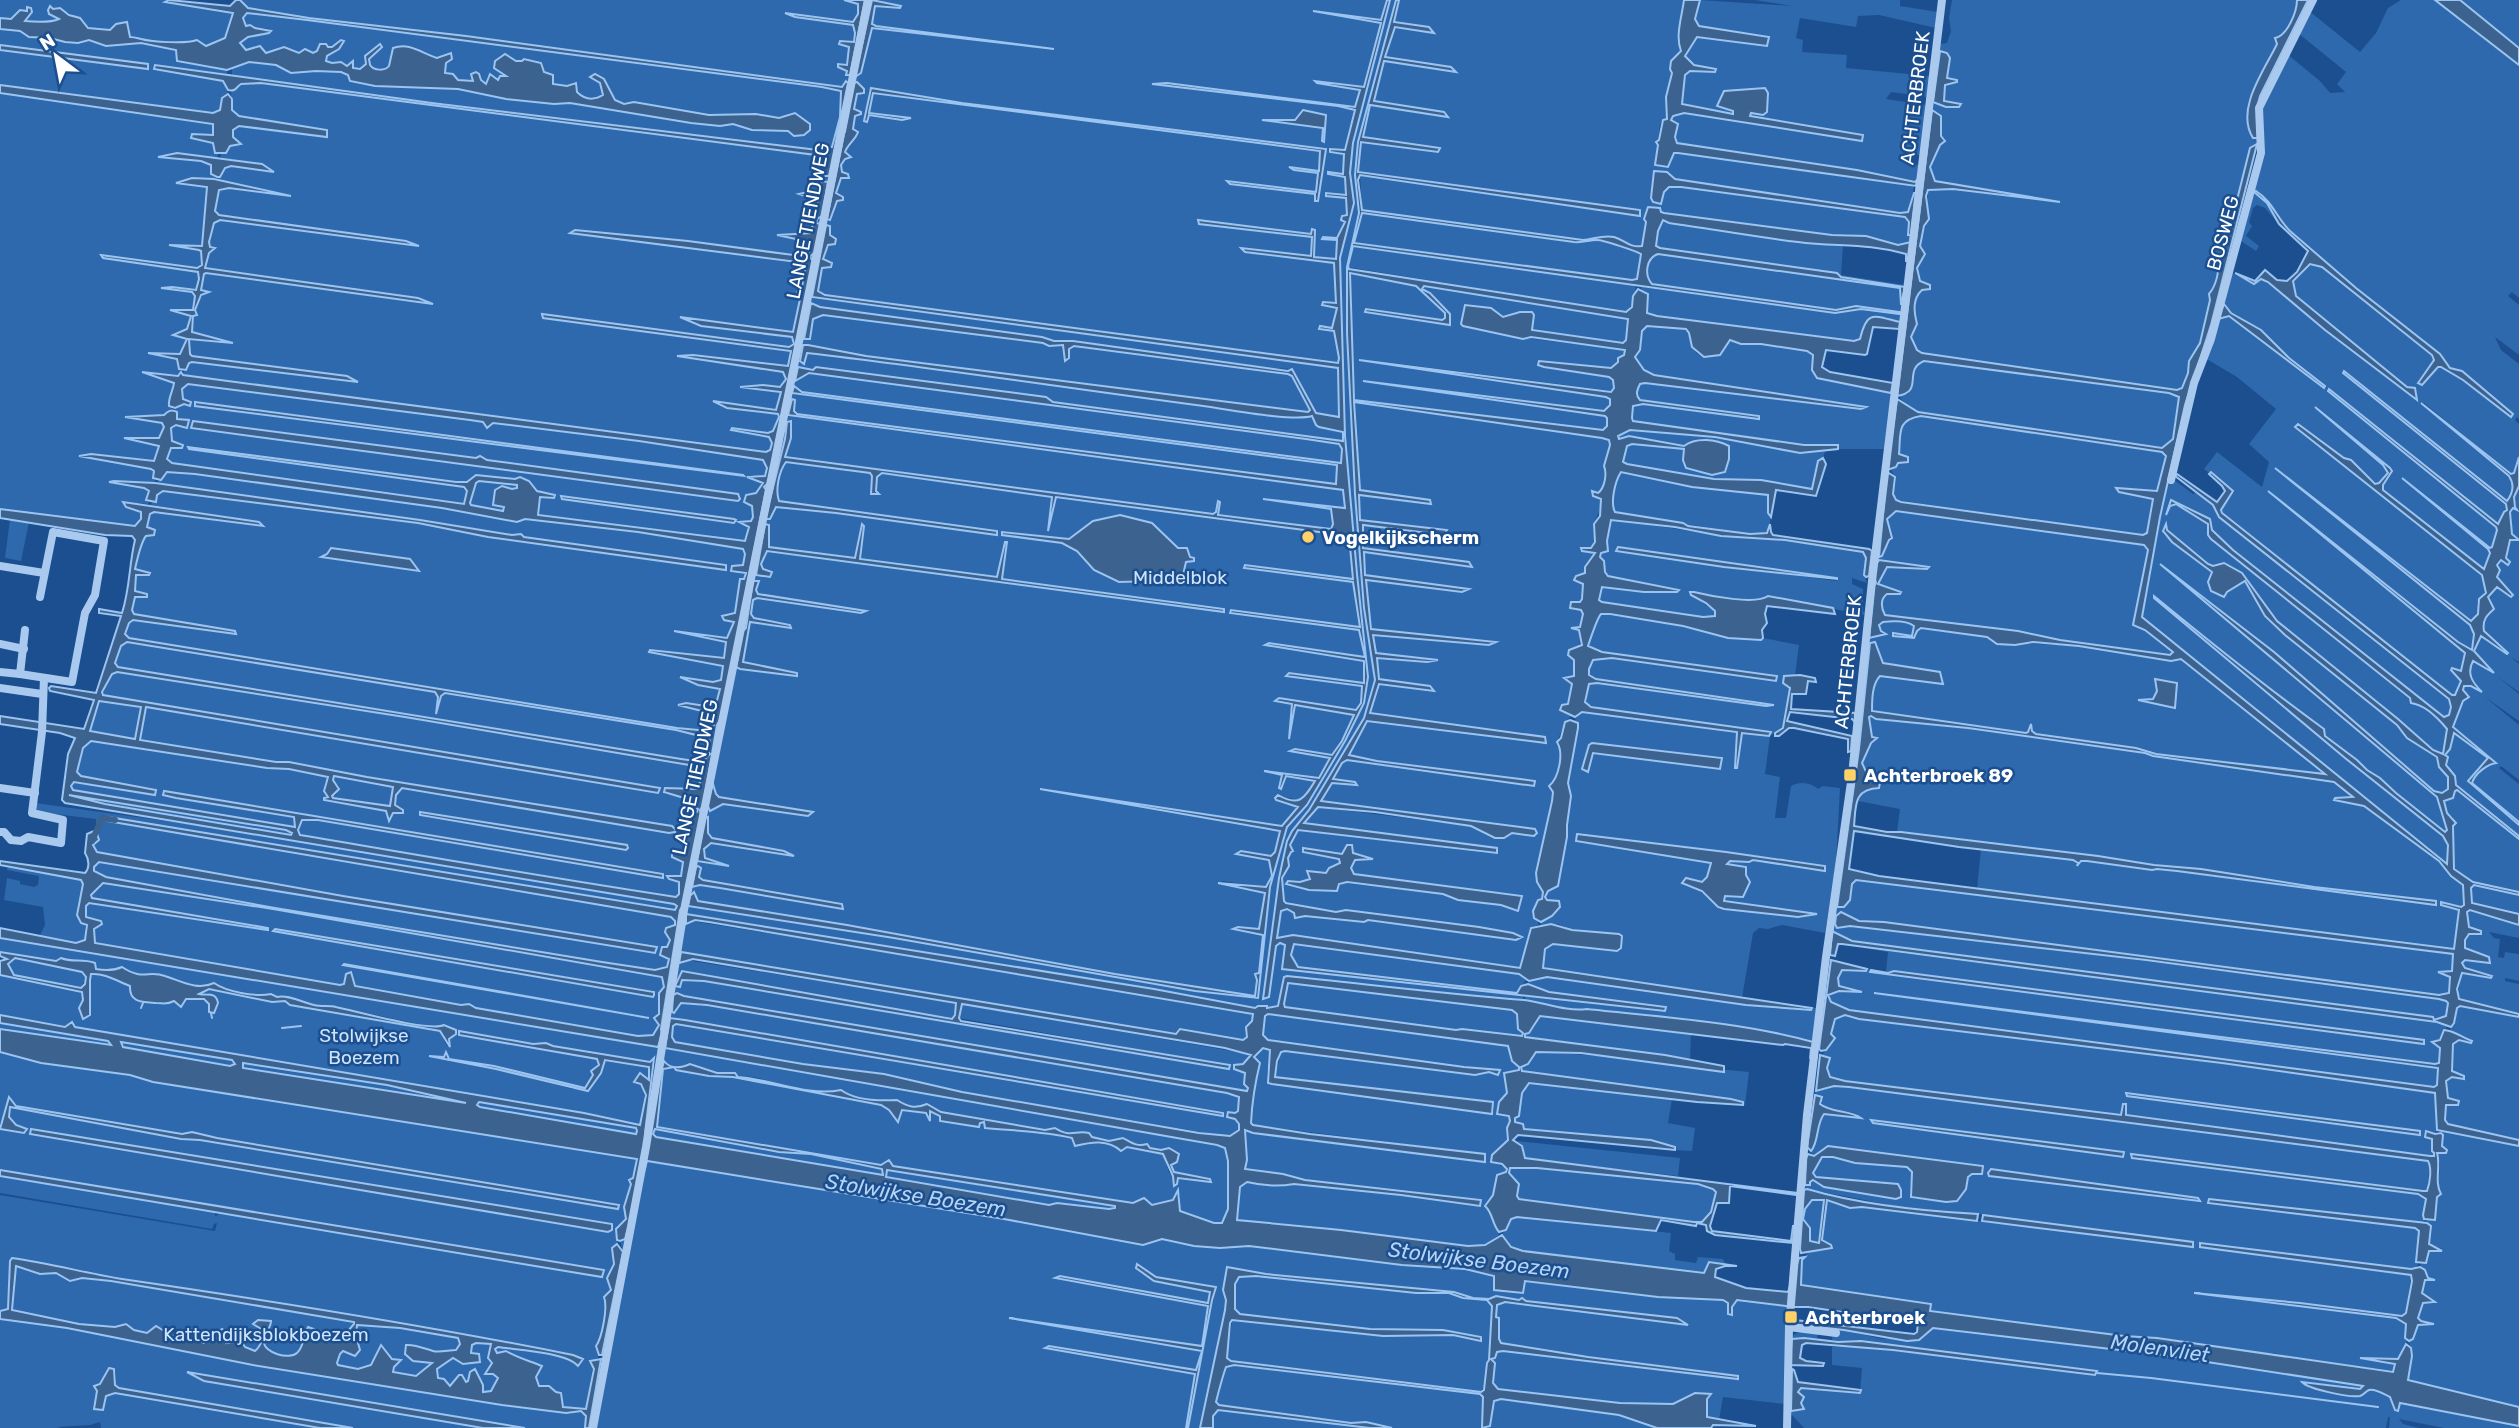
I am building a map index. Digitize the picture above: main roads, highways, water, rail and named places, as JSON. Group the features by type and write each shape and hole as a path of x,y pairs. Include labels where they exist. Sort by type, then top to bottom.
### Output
{"water":[{"path":"169,0 230,6 240,0 248,8 309,18 466,36 842,87 846,81 848,83 829,176 823,176 820,172 825,162 823,156 261,83 241,84 234,90 228,90 223,81 154,69 155,65 432,103 818,150 832,147 840,117 841,91 822,87 307,20 247,13 243,18 246,26 271,31 248,37 240,43 246,50 260,46 266,53 284,47 299,53 305,49 313,53 320,44 332,47 341,40 344,41 339,49 327,56 326,61 341,62 347,66 353,61 353,68 360,69 366,64 365,56 380,44 382,47 369,59 370,65 379,70 389,66 393,48 405,46 437,58 451,53 452,59 446,63 445,73 453,74 458,80 473,81 471,74 476,72 486,84 490,74 498,80 500,76 506,76 494,68 495,61 505,54 516,61 524,59 541,63 544,72 553,75 553,84 567,86 576,83 577,92 589,98 603,95 600,83 590,77 595,74 604,79 615,100 624,104 634,102 709,115 756,114 779,118 795,113 810,124 810,130 804,135 794,136 788,131 752,130 733,124 720,126 691,123 570,103 506,99 458,89 375,86 350,81 348,75 341,72 291,73 276,65 249,62 227,70 177,61 176,50 141,43 106,46 89,40 65,42 29,37 20,31 0,29 0,18 11,19 20,10 27,11 27,7 31,8 32,12 25,21 47,22 59,19 49,14 50,6 80,18 88,28 110,30 116,24 127,22 130,37 146,40 197,40 206,46 225,38 233,13 165,2"},
{"path":"844,0 865,0 850,75 846,75 847,71 838,67 838,64 847,65 849,47 839,44 840,41 854,42 853,25 795,17 785,13 853,22 858,14 858,4"},
{"path":"872,0 901,6 875,6 872,24 876,26 1054,49 872,28 861,73 855,77"},
{"path":"1387,0 1390,0 1353,143 1350,173 1354,203 1340,258 1345,436 1368,677 1364,703 1345,741 1307,805 1287,827 1270,887 1258,998 1195,991 894,938 688,906 690,896 694,892 698,901 1255,996 1255,974 1259,973 1263,935 1233,929 1259,929 1265,893 1218,883 1266,887 1272,876 1269,860 1236,854 1241,851 1271,856 1275,852 1280,831 1040,789 1282,826 1298,807 1275,798 1278,795 1296,801 1304,797 1315,781 1286,776 1281,789 1282,775 1264,771 1319,778 1330,758 1290,751 1295,749 1332,755 1354,715 1295,705 1289,739 1292,704 1275,701 1279,698 1356,710 1361,703 1362,686 1286,676 1289,673 1364,683 1364,661 1265,645 1269,643 1365,657 1359,630 1230,613 1231,610 1360,627 1353,582 1244,568 1245,565 1353,579 1349,536 1056,497 1048,531 1052,497 882,473 877,477 876,491 879,494 871,494 870,473 786,462 778,481 779,501 997,531 997,535 776,507 770,519 766,519 766,516 787,422 791,421 791,438 785,457 1213,514 1218,501 1218,515 1331,529 1331,509 1263,499 1345,508 1343,490 788,415 792,399 795,400 794,411 797,414 1336,484 1337,465 792,393 794,386 802,392 1341,463 1342,449 1339,444 1306,439 809,373 795,381 798,367 813,370 816,367 1046,397 1053,402 1343,441 1343,432 1319,427 1312,416 1256,414 807,353 804,364 800,361 803,345 808,345 866,356 1308,412 1310,410 1292,376 1288,374 1074,346 1069,349 1069,358 1065,361 1063,345 1049,346 1043,343 823,315 813,319 810,339 804,339 811,303 820,307 1042,337 1054,341 1073,341 1288,371 1292,369 1316,413 1339,417 1338,368 812,297 826,225 830,226 830,235 836,239 835,244 828,245 823,259 832,263 831,267 822,268 818,291 825,295 1338,363 1334,331 1319,329 1320,326 1332,328 1337,308 1322,305 1323,302 1336,303 1334,263 1245,252 1241,248 1311,256 1312,237 1199,224 1198,220 1311,234 1312,229 1315,230 1314,257 1336,259 1337,240 1322,239 1337,238 1345,222 1341,220 1342,216 1347,215 1346,198 1326,196 1326,193 1346,195 1345,177 1328,174 1343,174 1344,154 1330,152 1330,149 1345,150 1355,110 1152,84 1167,83 1355,107 1360,90 1315,81 1364,87 1381,23 1313,11 1381,20"},
{"path":"1396,0 1399,0 1394,22 1429,27 1434,33 1395,27 1385,57 1451,67 1456,72 1384,61 1374,101 1444,112 1448,117 1370,105 1363,137 1440,148 1438,152 1361,142 1358,172 1640,210 1640,216 1360,175 1358,180 1362,210 1583,240 1614,237 1638,246 1642,246 1646,222 1644,219 1648,207 1660,208 1664,213 1832,235 1866,236 1898,245 1911,242 1906,261 1906,254 1878,248 1812,244 1663,220 1658,231 1656,246 1660,248 1837,273 1841,277 1905,287 1901,305 1900,288 1658,254 1651,259 1648,267 1652,284 1836,310 1856,306 1900,314 1861,309 1835,313 1353,246 1348,266 1349,269 1626,312 1632,307 1633,296 1638,289 1648,294 1647,313 1657,316 1854,341 1860,339 1866,323 1873,317 1900,322 1899,329 1873,327 1865,355 1826,350 1822,367 1830,372 1893,383 1891,393 1817,378 1812,370 1813,355 1807,351 1761,344 1741,344 1730,340 1720,355 1704,357 1692,347 1686,329 1647,326 1642,331 1640,350 1635,357 1644,370 1654,375 1866,407 1861,409 1645,383 1640,384 1637,390 1640,400 1759,416 1759,419 1643,404 1633,406 1633,421 1804,445 1838,445 1838,449 1800,453 1715,437 1630,430 1618,436 1619,439 1629,436 1684,446 1700,440 1729,446 1725,472 1712,475 1686,468 1683,460 1684,449 1632,444 1627,446 1623,462 1627,464 1714,479 1761,480 1812,489 1818,461 1823,458 1826,464 1816,496 1776,490 1771,517 1768,513 1768,495 1692,487 1621,472 1614,492 1615,512 1750,534 1767,533 1770,524 1773,535 1872,551 1869,576 1866,577 1866,558 1863,552 1611,520 1608,551 1601,553 1600,557 1604,561 1608,576 1679,590 1644,592 1602,587 1599,600 1602,602 1703,617 1715,616 1715,611 1706,603 1691,595 1690,592 1694,592 1744,600 1768,596 1833,608 1835,614 1767,606 1767,623 1762,630 1761,640 1728,638 1683,626 1601,614 1588,646 1602,652 1777,676 1776,681 1612,658 1593,660 1589,669 1589,675 1596,679 1774,705 1589,684 1585,702 1591,707 1771,732 1769,736 1742,733 1737,768 1737,732 1582,712 1575,717 1560,710 1562,705 1568,704 1572,684 1564,678 1574,676 1574,660 1568,655 1569,650 1582,645 1579,630 1571,628 1580,627 1583,614 1581,610 1570,608 1571,602 1580,602 1582,599 1583,584 1574,580 1576,576 1585,573 1585,567 1595,553 1582,551 1581,548 1591,548 1595,542 1594,524 1600,516 1601,499 1593,496 1592,491 1598,493 1604,484 1609,440 1354,402 1360,490 1430,500 1431,504 1359,495 1360,520 1447,530 1444,535 1363,525 1363,548 1469,562 1472,567 1364,552 1365,575 1469,589 1462,592 1366,580 1371,629 1496,642 1489,645 1373,635 1376,653 1438,660 1427,662 1377,658 1379,679 1430,686 1434,691 1379,684 1370,713 1545,737 1546,743 1367,721 1349,755 1535,781 1534,786 1347,760 1342,763 1333,779 1355,782 1357,785 1332,783 1321,801 1535,829 1537,833 1534,836 1512,833 1504,838 1495,838 1471,826 1318,807 1304,823 1497,848 1497,853 1298,830 1290,845 1293,851 1288,858 1289,866 1282,878 1286,903 1336,912 1346,910 1479,927 1522,937 1516,940 1368,920 1364,922 1305,916 1295,918 1294,913 1287,909 1281,911 1277,938 1293,935 1520,968 1531,928 1551,924 1572,930 1619,934 1622,936 1621,948 1617,951 1553,944 1545,949 1543,968 1812,1008 1811,1010 1746,1005 1547,977 1529,981 1519,974 1294,944 1291,955 1298,967 1517,993 1521,986 1528,984 1549,992 1666,1007 1665,1011 1282,969 1285,945 1280,943 1276,946 1269,997 1263,999 1279,878 1287,841 1309,810 1364,718 1375,680 1364,608 1347,333 1347,267 1359,213 1355,175 1358,142","holes":["1362,213 1574,242 1600,240 1641,254 1637,279 1354,243","1350,273 1416,286 1445,313 1445,318 1442,320 1366,309 1365,312 1450,325 1450,314 1430,293 1422,289 1424,286 1628,319 1626,340 1623,343 1532,330 1532,312 1503,317 1491,308 1465,305 1461,324 1463,326 1523,339 1531,337 1625,350 1624,355 1618,358 1618,362 1611,368 1539,361 1538,365 1544,367 1609,377 1613,380 1614,388 1611,392 1359,360 1606,397 1610,399 1610,405 1604,411 1363,381 1605,416 1607,426 1603,430 1354,400"]},
{"path":"1684,0 1700,0 1695,19 1699,26 1769,37 1767,46 1697,37 1685,56 1694,65 1716,69 1715,72 1690,71 1685,75 1682,104 1733,114 1733,111 1717,106 1724,91 1765,88 1768,93 1767,112 1763,115 1751,113 1750,116 1863,135 1862,141 1684,113 1673,116 1671,120 1678,124 1675,137 1677,143 1857,170 1915,182 1917,180 1916,186 1678,153 1674,153 1668,167 1655,165 1658,145 1656,142 1659,140 1663,120 1667,119 1666,97 1672,73 1671,61 1681,51 1679,32"},
{"path":"2297,0 2308,0 2260,96 2258,138 2253,138 2247,115 2253,90 2277,44 2275,38 2284,33 2290,23"},
{"path":"2435,0 2460,0 2519,48 2519,65"},
{"path":"0,45 148,64 148,69 0,50"},
{"path":"1940,51 1947,53 1950,58 1947,78 1957,80 1945,85 1944,101 1961,104 1959,107 1946,107 1933,102"},
{"path":"857,82 864,89 864,93 857,94 854,109 861,112 855,116 853,129 858,132 845,152 851,157 845,159 841,165 842,172 848,174 849,178 841,178 836,193 843,197 843,200 837,201 830,220 827,219 854,83"},
{"path":"0,85 213,113 220,110 222,98 228,94 232,99 232,110 239,116 327,130 327,137 239,126 233,130 233,137 241,144 230,146 226,153 215,153 213,143 191,138 192,134 213,135 213,124 0,93"},
{"path":"871,88 962,103 1326,149 1318,201 1315,201 1315,194 1230,184 1227,181 1316,192 1318,173 1289,167 1319,171 1320,151 873,93 869,113 911,118 902,120 869,115 867,122 864,121"},
{"path":"1303,110 1326,115 1324,142 1323,128 1262,120 1295,120"},
{"path":"1932,110 1941,116 1941,136 1945,141 1940,145 1930,167 1935,181 2060,202 1953,189 1928,190 1926,196 1929,219 1924,226 1920,246 1925,254 1917,268 1920,281 1930,285 1930,289 1922,290 1915,302 1917,324 1911,337 1917,350 1922,353 2177,390 2182,388 2189,361 2200,343 2209,294 2217,278 2218,259 2221,256 2227,225 2236,204 2250,148 2257,144 2211,325 2185,405 2160,517 2142,617 2447,864 2448,845 2443,836 2345,758 2154,596 2324,729 2325,736 2445,832 2447,830 2437,797 2160,564 2274,652 2434,791 2442,793 2448,789 2448,777 2439,767 2437,757 2407,738 2397,725 2285,635 2265,616 2245,581 2227,592 2224,597 2211,591 2208,582 2212,572 2172,542 2163,531 2166,524 2167,530 2208,564 2213,566 2224,563 2242,573 2277,621 2433,750 2443,754 2447,729 2435,716 2421,706 2411,703 2410,698 2211,539 2208,535 2208,524 2176,504 2170,506 2166,515 2171,500 2210,519 2212,530 2233,550 2444,717 2449,715 2449,699 2219,517 2213,505 2175,476 2177,474 2217,502 2225,491 2209,474 2211,472 2233,491 2221,510 2222,513 2455,695 2461,681 2451,670 2461,671 2465,653 2268,491 2458,642 2472,650 2474,634 2470,625 2275,468 2471,621 2478,614 2479,599 2486,593 2482,575 2295,427 2298,424 2344,458 2351,460 2375,484 2379,483 2388,473 2383,465 2315,407 2390,468 2392,471 2383,485 2383,490 2484,569 2490,553 2488,549 2402,478 2490,548 2496,527 2328,391 2329,389 2498,524 2507,510 2506,504 2343,373 2344,371 2507,501 2512,489 2509,476 2421,403 2511,474 2514,473 2519,457 2519,486 2514,497 2517,510 2513,508 2510,512 2512,534 2519,540 2510,540 2506,558 2510,562 2508,565 2501,560 2497,565 2500,570 2497,577 2513,595 2511,597 2497,587 2488,597 2494,609 2484,621 2484,631 2508,653 2481,636 2474,651 2494,673 2473,661 2470,670 2472,678 2482,692 2471,686 2464,686 2463,690 2469,697 2463,701 2453,727 2496,763 2482,770 2472,783 2519,822 2519,825 2468,781 2488,758 2454,733 2450,749 2445,755 2448,757 2446,765 2455,776 2456,785 2519,836 2519,839 2457,790 2453,798 2444,801 2447,813 2456,823 2453,826 2454,869 2473,882 2519,892 2519,895 2474,885 2471,888 2472,903 2519,914 2519,925 2470,910 2467,912 2469,927 2481,931 2481,934 2469,934 2465,940 2465,948 2489,957 2490,963 2465,960 2462,963 2465,968 2492,976 2462,973 2457,989 2459,999 2519,1014 2519,1017 2460,1006 2451,1027 2437,1022 1842,944 1838,944 1835,956 1830,955 1832,931 1852,941 2433,1017 2434,1020 2446,1016 2446,1001 2146,960 1850,926 1837,928 1836,916 1841,912 1859,921 1884,922 2439,995 2449,993 2450,977 2438,972 2452,971 2453,954 1856,880 1852,884 1850,900 1844,907 1837,907 1859,749 1870,643 1875,642 1883,663 1940,672 1943,684 1880,676 1874,688 1872,711 2026,733 2031,724 2032,731 2036,734 2136,748 2156,754 2325,774 2181,659 2171,661 2079,646 2033,642 1997,644 1987,637 1921,628 1914,638 1893,636 1893,633 1912,636 1914,626 1899,621 1883,622 1879,625 1881,631 1886,634 1869,638 1875,572 1879,560 1929,567 1887,567 1878,584 1901,592 1887,594 1883,598 1885,615 2018,631 2060,640 2170,655 2173,652 2145,630 2133,625 2148,550 2144,545 1896,511 1887,519 1892,538 1879,557 1887,472 1895,477 1893,494 1896,500 1901,502 2143,535 2147,533 2153,499 2119,492 2116,488 2157,491 2166,456 2162,452 1921,416 1907,421 1901,429 1899,454 1908,457 1908,462 1898,463 1896,467 1887,470 1897,399 1918,412 2162,448 2173,439 2179,397 2169,393 1924,361 1914,370 1910,390 1897,396","holes":["1869,717 1968,728 2334,782 2353,797 2334,800 2364,806 2439,861 2451,876 2463,885 2464,905 2461,907 2441,902 2441,905 2459,910 2454,949 1879,876 1849,869 1854,831 2073,860 2078,863 2077,866 2081,861 2087,861 2436,905 2436,901 2314,887 2201,869 1854,826 1860,795 1879,788 1880,782 1870,780 1862,763 1871,743 1877,738 1872,737"]},
{"path":"177,153 262,164 274,172 231,166 225,168 220,177 217,177 211,174 211,165 201,161 158,157"},
{"path":"1654,171 1667,172 1675,179 1900,213 1908,212 1916,193 1911,235 1908,235 1909,222 1905,217 1681,187 1669,187 1664,192 1661,204 1653,202 1651,198"},
{"path":"192,178 214,179 291,196 229,188 219,190 215,211 219,215 406,241 419,246 220,220 214,223 209,242 210,247 215,248 209,253 205,268 418,298 433,304 206,273 201,290 209,292 201,295 195,310 197,315 193,316 192,332 233,343 189,339 192,356 347,376 358,382 192,362 186,370 179,369 177,359 148,353 180,354 187,339 173,335 187,329 191,316 170,310 193,310 195,296 192,292 161,288 196,290 198,272 103,258 101,255 197,268 202,265 201,251 169,245 202,246 207,187 176,183"},
{"path":"822,181 828,182 822,216 816,223 821,224 816,251 810,257 813,261 768,483 764,487 766,490 721,718 717,725 683,906 680,910 658,1047 0,938 0,928 76,943 85,940 87,925 81,923 77,915 83,884 81,880 0,865 0,861 85,873 88,866 85,853 87,834 96,830 99,840 93,845 97,852 343,896 657,947 655,953 99,862 94,871 106,877 602,962 655,970 667,967 669,959 660,955 662,947 667,947 670,940 665,932 666,928 675,925 671,917 107,821 108,817 675,910 677,906 674,904 65,803 62,800 68,754 75,738 60,733 0,724 0,716 84,729 94,700 50,691 49,688 51,686 96,693 121,616 99,613 99,609 122,613 135,540 132,536 105,535 0,518 0,509 135,526 141,519 141,512 126,507 123,502 259,522 263,526 154,512 150,514 147,527 155,530 154,535 144,539 135,569 150,573 136,575 135,591 147,594 147,597 135,597 132,610 134,614 235,631 236,634 133,620 125,634 129,638 677,728 709,731 714,725 714,714 678,705 686,703 712,707 716,704 720,689 698,685 680,677 713,682 721,680 723,666 649,652 724,658 726,642 674,631 727,638 734,622 724,620 722,616 735,613 740,579 744,579 746,573 731,571 732,566 743,565 743,549 638,532 525,519 517,522 442,508 195,474 167,472 161,480 153,478 154,471 151,469 79,456 91,454 154,461 159,446 124,438 159,438 164,427 162,423 125,417 164,415 173,411 177,412 177,419 189,420 187,428 176,425 171,428 172,441 183,445 182,448 171,448 167,459 172,463 464,504 467,491 464,487 188,447 456,482 467,482 476,475 515,479 520,477 529,481 537,491 555,495 554,498 540,497 538,515 745,541 749,527 739,522 751,521 753,517 752,506 744,502 746,495 756,493 763,483 747,477 765,476 767,468 763,460 493,423 487,428 483,422 470,420 188,384 182,389 183,399 191,402 190,406 184,404 175,408 169,406 174,383 142,372 178,376 181,372 183,375 766,452 770,450 772,443 769,437 731,430 768,433 773,431 778,414 727,408 713,401 776,410 781,392 740,387 780,387 786,379 783,372 677,356 693,355 788,366 791,351 543,318 542,314 789,347 794,344 792,337 701,326 680,317 793,332 800,299 797,292 802,287 806,263 570,233 575,230 688,241 808,257 810,242 777,235 812,233 818,200 799,194 818,190","holes":["479,481 517,485 517,488 502,486 495,490 493,505 504,507 503,511 470,503","127,642 435,692 438,697 436,714 441,696 445,693 676,730 708,738 710,741 707,751 710,754 702,762 681,759 118,667 115,663 121,646","117,672 701,767 703,771 698,789 665,788 664,792 684,798 698,809 692,814 688,827 675,829 672,826 289,762 140,740 146,707 658,793 660,788 103,695 102,692 112,674","99,701 141,707 135,739 90,731","91,741 328,777 324,791 328,797 324,800 386,811 389,821 393,813 403,813 403,810 395,805 396,795 402,788 675,832 675,835 688,842 684,853 672,853 672,857 683,862 681,876 667,876 679,882 679,894 676,897 300,835 298,830 302,820 318,820 663,878 663,874 164,791 163,795 176,798 294,817 295,827 73,790 71,786 74,782 155,795 156,790 81,776 77,772 83,748","334,776 393,787 390,806 333,798 339,789 333,780","69,795 286,830 292,833 291,835 105,804","103,883 273,909 662,977 664,987 659,993 659,1014 654,1018 659,1025 653,1035 638,1036 476,1008 469,1004 461,1005 355,986 351,972 346,974 344,984 340,985 95,943 94,929 102,924 101,921 86,917 86,906 89,903 268,928 92,898 91,895"]},
{"path":"2254,192 2266,200 2290,231 2356,288 2440,354 2450,368 2462,371 2513,414 2511,417 2463,380 2441,367 2422,385 2418,383 2434,360 2432,355 2322,267 2310,264 2293,281 2296,296 2407,387 2415,388 2417,400 2325,330 2268,282 2261,279 2254,284 2235,273 2255,281 2265,270 2277,280 2287,281 2297,272 2308,251 2279,224 2267,203"},
{"path":"2224,304 2231,313 2261,330 2289,358 2325,386 2324,388 2229,316 2218,319"},
{"path":"195,402 743,475 744,476 195,406"},
{"path":"193,421 476,458 480,456 487,460 738,494 740,499 738,501 191,428"},
{"path":"109,482 155,483 512,535 521,534 524,537 726,565 726,570 488,537 418,523 163,491 157,495 156,502 146,500 149,491 144,488"},
{"path":"561,496 736,520 734,523 562,499"},
{"path":"1120,515 1152,523 1178,548 1187,548 1194,561 1186,562 1183,575 1155,581 1119,582 1094,570 1077,551 1062,543 1002,535 1002,532 1069,539 1093,521"},
{"path":"765,524 769,525 769,547 855,558 862,524 864,526 860,559 997,577 1007,542 1002,579 1224,609 1224,612 767,551 761,564 763,569 772,572 770,577 756,575"},
{"path":"1618,547 1837,579 1724,567 1616,551"},
{"path":"331,548 410,559 419,571 321,557"},
{"path":"753,581 759,581 756,590 758,594 866,611 861,613 757,598 753,600 751,614 754,618 790,625 791,628 750,622 743,662 797,673 797,676 740,669 736,667 743,631 746,628"},
{"path":"1784,676 1815,678 1816,682 1808,681 1806,694 1792,694 1791,709 1855,713 1855,722 1852,719 1790,712 1787,721 1852,736 1851,751 1848,752 1848,739 1794,728 1775,736 1775,733 1783,728 1790,688 1783,683"},
{"path":"2155,679 2177,683 2175,708 2138,700 2153,699 2157,691"},
{"path":"1570,720 1578,723 1578,728 1568,783 1571,796 1567,837 1558,886 1548,891 1545,897 1547,900 1559,901 1560,907 1552,916 1541,922 1534,918 1533,911 1538,900 1542,899 1543,892 1537,882 1536,873 1552,801 1553,792 1549,786 1559,765 1560,752 1557,742 1561,738 1565,722"},
{"path":"1592,743 1722,758 1720,769 1593,753 1588,772 1582,769"},
{"path":"713,784 719,797 813,812 808,816 723,804 710,811 707,804"},
{"path":"420,812 627,845 628,848 626,850 420,815"},
{"path":"708,817 708,833 712,838 784,851 794,856 711,843 704,849 705,858 729,866 697,861 705,818"},
{"path":"1577,834 1825,866 1825,871 1753,860 1730,861 1727,864 1746,867 1750,882 1743,897 1725,896 1724,901 1817,914 1798,917 1718,907 1702,891 1682,883 1686,878 1702,882 1707,877 1711,863 1576,841"},
{"path":"1347,845 1352,845 1353,853 1373,859 1355,860 1351,868 1354,874 1522,896 1518,911 1501,905 1458,900 1443,894 1347,882 1339,884 1337,891 1309,890 1286,884 1288,881 1310,879 1307,871 1326,873 1329,868 1340,863 1339,859 1303,852 1303,848 1342,854"},
{"path":"698,866 701,868 699,877 703,880 842,904 843,909 700,885 692,887"},
{"path":"686,914 1154,989 1255,1008 1278,1006 1284,977 1287,976 1524,1000 1571,1009 1730,1025 1786,1035 1813,1042 1810,1059 1811,1048 1540,1016 1525,1037 1665,1055 1724,1066 1724,1072 1581,1053 1536,1052 1528,1064 1521,1067 1522,1071 1731,1099 1743,1102 1743,1105 1529,1083 1522,1093 1519,1116 1515,1118 1515,1122 1523,1124 1524,1129 1651,1140 1675,1147 1675,1150 1518,1135 1513,1140 1522,1146 1525,1158 1797,1193 1730,1186 1729,1203 1717,1203 1710,1226 1712,1231 1791,1241 1795,1226 1793,1243 1715,1235 1707,1231 1706,1225 1661,1220 1656,1231 1517,1217 1511,1219 1506,1230 1499,1232 1485,1206 1493,1195 1497,1175 1507,1169 1502,1164 1491,1162 1492,1155 1508,1140 1509,1116 1497,1114 1499,1102 1507,1093 1504,1073 1519,1070 1512,1061 1508,1046 1268,1014 1265,1016 1263,1035 1268,1040 1500,1070 1498,1075 1489,1072 1475,1075 1285,1051 1281,1052 1277,1061 1275,1077 1493,1102 1492,1114 1268,1083 1270,1050 1263,1048 1254,1057 1260,1063 1253,1100 1253,1125 1485,1154 1485,1162 1245,1130 1245,1169 1305,1180 1481,1200 1480,1206 1401,1195 1247,1182 1240,1187 1237,1220 1468,1246 1485,1245 1502,1235 1511,1247 1523,1251 1704,1273 1709,1262 1737,1266 1716,1269 1715,1277 1746,1288 1788,1292 1799,1258 1805,1257 1802,1260 1801,1285 1931,1304 1930,1311 2157,1338 2393,1372 2395,1364 2360,1358 2398,1359 2406,1344 2411,1348 2412,1356 2408,1380 2519,1407 2519,1426 2400,1403 2398,1411 2395,1410 2390,1397 2377,1391 2369,1390 2360,1396 2348,1396 2320,1390 2302,1382 2360,1389 2363,1386 2162,1355 1933,1328 1919,1340 1907,1341 1791,1324 1793,1313 1795,1320 1914,1334 1917,1332 1918,1323 1737,1300 1732,1307 1732,1315 1728,1314 1728,1303 1723,1300 1658,1297 1525,1281 1523,1293 1494,1290 1494,1276 1465,1269 1402,1265 1249,1246 1194,1246 1162,1239 1143,1245 1004,1219 647,1161 625,1239 620,1241 617,1240 616,1229 626,1219 624,1207 631,1184 629,1180 633,1178 637,1159 153,1082 130,1075 41,1063 0,1052 0,1029 111,1045 108,1041 0,1023 0,1015 65,1027 72,1022 75,1027 584,1113 640,1125 646,1095 641,1084 634,1082 640,1073 649,1080 649,1067 605,1060 601,1073 588,1091 429,1056 444,1057 446,1052 449,1059 494,1066 585,1088 593,1075 591,1071 599,1065 597,1059 459,1035 459,1031 650,1062 654,1058 645,1133 664,1061 674,1067 663,1069 657,1127 881,1165 889,1160 893,1166 1133,1203 1144,1198 1152,1205 1173,1200 1178,1190 1180,1211 1214,1223 1222,1223 1228,1209 1228,1161 1225,1148 1217,1145 665,1048 670,1018 685,1020 1223,1113 1223,1116 676,1024 673,1026 672,1037 675,1042 803,1064 884,1074 962,1092 1230,1136 1239,1130 1235,1119 1227,1117 1228,1112 1238,1111 1239,1097 1227,1093 707,1005 681,1003 674,1013 673,995 677,993 1247,1091 1248,1088 1244,1084 1245,1073 1234,1069 1234,1065 1243,1064 1251,1055 1225,1048 962,1004 959,1018 961,1021 1230,1065 1229,1069 704,981 682,980 680,987 675,986 682,971 952,1019 956,1003 693,959 679,963 681,952 1176,1034 1180,1029 1243,1040 1247,1037 1246,1027 1252,1021 1253,1014 709,922 695,920 686,924","holes":["1288,983 1512,1010 1517,1014 1518,1029 1523,1033 1522,1036 1456,1030 1285,1007","121,1042 232,1060 235,1064 230,1066 123,1047","243,1063 387,1085 466,1103 243,1068","479,1102 636,1128 637,1131 636,1134 477,1105","655,1129 779,1152 811,1154 882,1169 883,1175 656,1137 653,1134","1510,1168 1537,1168 1698,1184 1716,1192 1711,1212 1702,1222 1694,1222 1519,1199 1519,1184 1509,1173","887,1170 1115,1208 1057,1203 1049,1205 886,1177"]},
{"path":"275,929 654,992 654,995 653,997 273,931"},
{"path":"0,952 56,961 61,958 90,962 95,963 96,969 100,970 122,967 140,974 159,974 195,986 214,983 241,993 271,994 424,1026 444,1025 456,1030 456,1034 449,1039 450,1047 440,1031 209,989 199,994 215,997 218,1003 214,1013 209,1012 209,1004 204,999 186,999 181,1007 174,1001 165,1004 142,1002 134,999 130,986 96,974 91,974 90,980 90,1015 83,1019 79,1008 83,1000 82,992 0,975 0,961 7,959 0,956","holes":["15,958 82,972 86,977 81,988 14,975 8,964"]},
{"path":"1831,960 1867,969 1842,970 1838,978 1839,986 1862,992 1839,991 1828,995 1831,1002 1849,1010 2434,1087 2437,1085 2438,1068 1874,993 2435,1064 2439,1063 2440,1048 2432,1042 2440,1040 2444,1030 2447,1030 2472,1041 2459,1040 2453,1044 2452,1071 2464,1076 2464,1079 2452,1077 2446,1081 2448,1098 2459,1101 2458,1105 2446,1105 2445,1120 2448,1124 2519,1140 2519,1146 2437,1130 2435,1093 2222,1063 1859,1019 1845,1015 1835,1019 1831,1034 1835,1038 1826,1050 1821,1051 1819,1049"},
{"path":"344,964 649,1018 343,965"},
{"path":"1871,970 2424,1040 2424,1044 1870,972"},
{"path":"1820,1055 1830,1058 1827,1068 1830,1077 1845,1081 2121,1115 2123,1104 2126,1104 2126,1115 2430,1156 2434,1156 2432,1139 2425,1137 2426,1131 2441,1133 2442,1146 2447,1150 2446,1153 2437,1153 2441,1194 2437,1197 2435,1220 2424,1219 2426,1199 2418,1194 2132,1158 2131,1154 2423,1191 2427,1191 2430,1180 2428,1161 1849,1087 1834,1086 1816,1091"},
{"path":"690,1064 717,1073 735,1073 738,1077 802,1089 828,1092 841,1090 861,1098 897,1100 912,1106 927,1104 941,1112 1045,1130 1055,1128 1069,1133 1089,1133 1092,1137 1109,1141 1123,1138 1137,1145 1147,1144 1150,1148 1169,1148 1179,1154 1177,1162 1171,1165 1174,1172 1210,1179 1211,1182 1178,1178 1174,1186 1173,1176 1163,1154 1127,1147 1121,1151 1099,1142 1075,1146 1072,1138 985,1128 984,1122 980,1123 979,1127 940,1121 940,1116 930,1111 930,1121 926,1113 902,1110 898,1122 889,1110 881,1105 733,1077 676,1070 674,1067"},
{"path":"2126,1093 2420,1131 2420,1135 2127,1096"},
{"path":"1815,1095 1822,1097 1820,1104 1824,1107 1861,1118 1824,1114 1811,1151 1807,1147"},
{"path":"9,1097 16,1106 182,1134 192,1132 619,1205 618,1209 181,1139 10,1107 9,1117 16,1125 27,1129 24,1133 0,1129"},
{"path":"1871,1120 2124,1152 2123,1157 1873,1123"},
{"path":"31,1129 612,1224 612,1230 608,1232 30,1134"},
{"path":"1828,1146 1983,1166 1982,1174 1968,1177 1966,1189 1957,1201 1946,1202 1911,1197 1912,1172 1907,1167 1855,1163 1822,1157 1813,1173 1816,1177 1898,1184 1901,1197 1896,1199 1824,1187 1813,1180 1810,1185 1805,1185 1808,1154 1814,1156"},
{"path":"1991,1169 2198,1198 2200,1201 1989,1176"},
{"path":"0,1170 604,1270 602,1277 535,1266 0,1176"},
{"path":"1804,1190 1892,1206 1978,1214 1977,1221 1862,1207 1850,1208 1827,1200 1822,1240 1832,1248 1801,1253","holes":["1812,1200 1824,1200 1819,1243 1810,1241 1810,1228 1803,1219 1805,1209"]},
{"path":"2209,1199 2427,1223 2431,1226 2429,1244 2442,1251 2429,1251 2426,1263 2416,1262 2419,1231 2415,1228 2208,1203"},
{"path":"1983,1215 2193,1242 2193,1247 1982,1221"},
{"path":"2200,1243 2411,1269 2420,1267 2425,1270 2428,1278 2435,1280 2425,1280 2422,1293 2435,1302 2423,1303 2418,1318 2434,1324 2418,1325 2413,1339 2409,1341 2405,1338 2406,1324 2396,1318 2194,1293 2402,1316 2406,1313 2412,1281 2411,1275 2200,1247"},
{"path":"617,1244 623,1252 602,1355 599,1355 596,1346 604,1322 604,1297 611,1290 607,1278 614,1264 612,1248"},
{"path":"12,1258 26,1260 122,1279 348,1314 573,1355 583,1359 578,1366 572,1361 552,1355 498,1347 495,1349 497,1353 506,1351 542,1366 536,1377 539,1386 549,1386 561,1393 563,1407 586,1409 594,1369 590,1361 601,1359 589,1428 585,1428 586,1416 581,1411 566,1413 502,1405 253,1365 67,1328 0,1319 0,1311 8,1309","holes":["16,1266 40,1274 56,1273 70,1281 82,1278 111,1281 354,1324 348,1331 325,1333 308,1327 297,1353 288,1356 272,1352 265,1346 264,1339 271,1321 258,1320 253,1324 261,1329 263,1334 255,1351 245,1347 241,1341 226,1343 225,1331 222,1329 218,1332 217,1339 212,1335 204,1343 199,1340 197,1331 192,1329 177,1339 156,1326 147,1333 134,1330 126,1324 115,1327 79,1324 12,1310","357,1325 400,1328 458,1338 460,1344 456,1350 438,1352 406,1345 405,1354 413,1361 432,1363 416,1376 393,1372 401,1360 392,1359 381,1345 371,1365 358,1369 338,1365 343,1351 355,1356 360,1350 356,1336","491,1344 488,1358 492,1363 485,1374 493,1374 498,1378 491,1391 483,1392 483,1385 475,1369 470,1372 468,1381 459,1375 450,1386 444,1379 438,1378 437,1369 453,1358 463,1364 480,1362 479,1354 471,1353 472,1345"]},
{"path":"1137,1264 1156,1277 1216,1287 1188,1428 1195,1374 1045,1348 1049,1346 1196,1370 1202,1351 1009,1318 1202,1346 1208,1306 1055,1278 1060,1276 1208,1303 1210,1292 1154,1281 1136,1268"},
{"path":"1227,1267 1266,1274 1454,1292 1473,1298 1522,1298 1526,1301 1677,1318 1688,1325 1505,1302 1497,1305 1496,1317 1499,1318 1501,1343 1738,1376 1738,1379 1503,1351 1497,1352 1495,1358 1491,1359 1495,1363 1493,1383 1498,1389 1620,1403 1673,1404 1695,1393 1711,1394 1707,1399 1707,1417 1756,1426 1657,1428 1619,1415 1501,1399 1494,1401 1490,1426 1482,1428 1483,1397 1480,1394 1234,1365 1226,1367 1216,1402 1219,1405 1351,1423 1366,1422 1392,1428 1370,1428 1218,1410 1213,1416 1213,1428 1200,1428 1225,1310 1223,1290","holes":["1256,1276 1416,1293 1449,1293 1463,1298 1487,1300 1492,1306 1489,1360 1484,1390 1481,1392 1231,1361 1227,1358 1232,1320 1383,1336 1453,1335 1481,1341 1481,1337 1443,1330 1370,1329 1240,1314 1235,1309 1235,1284 1239,1277"]},
{"path":"1792,1339 1838,1342 1861,1341 2097,1371 2095,1375 1893,1350 1806,1343 1802,1345 1800,1358 1824,1363 1823,1366 1789,1365"},
{"path":"109,1368 114,1369 115,1385 119,1388 353,1428 320,1428 115,1393 106,1396 103,1410 94,1409 97,1391 94,1386 100,1384"},
{"path":"1792,1369 1798,1382 1861,1390 1860,1393 1801,1388 1798,1392 1804,1397 1801,1403 1804,1409 1791,1411"},
{"path":"187,1372 525,1428 483,1428 204,1381"}],"waterway":[{"path":"92,841 102,818 115,820"},
{"path":"141,1008 143,1003"},
{"path":"211,1013 212,1018"},
{"path":"282,1028 301,1026"},
{"path":"2097,1373 2378,1407"}],"place":[{"name":"Vogelkijkscherm","path":"1308,537"},
{"name":"Achterbroek 89","path":"1850,775"},
{"name":"Achterbroek","path":"1791,1317"}],"park label":[{"name":"Middelblok","path":"1180,577"},
{"name":"Stolwijkse Boezem","path":"364,1046"},
{"name":"Kattendijksblokboezem","path":"266,1334"}],"water label":[{"name":"Stolwijkse Boezem","path":"916,1195"},
{"name":"Stolwijkse Boezem","path":"1479,1260"},
{"name":"Molenvliet","path":"2160,1348"}]}
